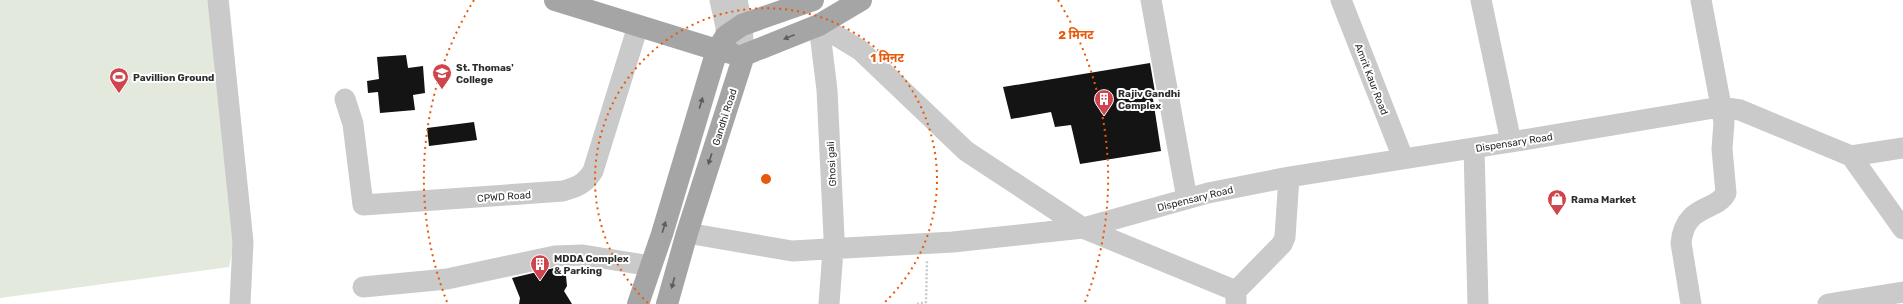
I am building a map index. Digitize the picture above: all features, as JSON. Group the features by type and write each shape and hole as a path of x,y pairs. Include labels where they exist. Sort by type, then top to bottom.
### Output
{"main road":[{"path":"555,0 638,26 728,37 813,0"},
{"path":"728,37 744,55 819,25 861,0"},
{"path":"638,304 728,37"},
{"name":"Gandhi Road","path":"667,304 687,232 744,55"}],"street":[{"path":"218,0 243,242 240,304"},
{"path":"720,0 728,37 744,55"},
{"path":"728,37 737,0"},
{"path":"1151,0 1187,199"},
{"name":"Amrit Kaur Road","path":"1341,0 1403,158"},
{"path":"1481,0 1511,142"},
{"path":"1692,304 1681,243 1682,234 1691,218 1700,210 1722,200 1726,193 1722,149 1724,127 1701,0"},
{"path":"819,25 860,50 966,151 1083,228 1236,297 1282,244 1285,237 1289,177"},
{"name":"Ghosi gali","path":"819,25 827,90 833,249 829,304"},
{"name":"CPWD Road","path":"345,99 353,124 363,205 563,191 576,188 587,181 593,171 638,26"},
{"name":"Dispensary Road","path":"687,232 792,251 927,243 1083,228 1208,193 1289,177 1720,107 1740,110 1851,156"},
{"path":"1474,148 1478,304"},
{"path":"1903,148 1851,156 1903,229"},
{"path":"364,287 447,279 555,256 583,255 651,266"},
{"path":"1828,304 1903,292"}],"path":[{"path":"917,304 926,302 927,243"}],"shaded area":[{"name":"Pavillion Ground","path":"0,0 229,0 247,188 229,267 0,298"}],"building":[{"path":"406,55 408,68 423,66 425,93 413,95 415,110 380,113 378,92 368,93 367,81 379,79 377,57"},
{"name":"Rajiv Gandhi Complex","path":"1150,63 1156,98 1153,99 1161,151 1080,164 1071,125 1055,127 1051,112 1011,119 1003,87"},
{"path":"474,122 477,140 429,146 427,128"},
{"name":"MDDA Complex & Parking","path":"554,268 566,276 567,286 564,291 572,304 519,304 520,298 512,278"}],"place":[{"name":"St. Thomas' College","path":"442,90"},
{"name":"Pavillion Ground","path":"119,94"},
{"name":"Rajiv Gandhi Complex","path":"1104,116"},
{"name":"Rama Market","path":"1557,216"},
{"name":"MDDA Complex & Parking","path":"540,281"}]}
